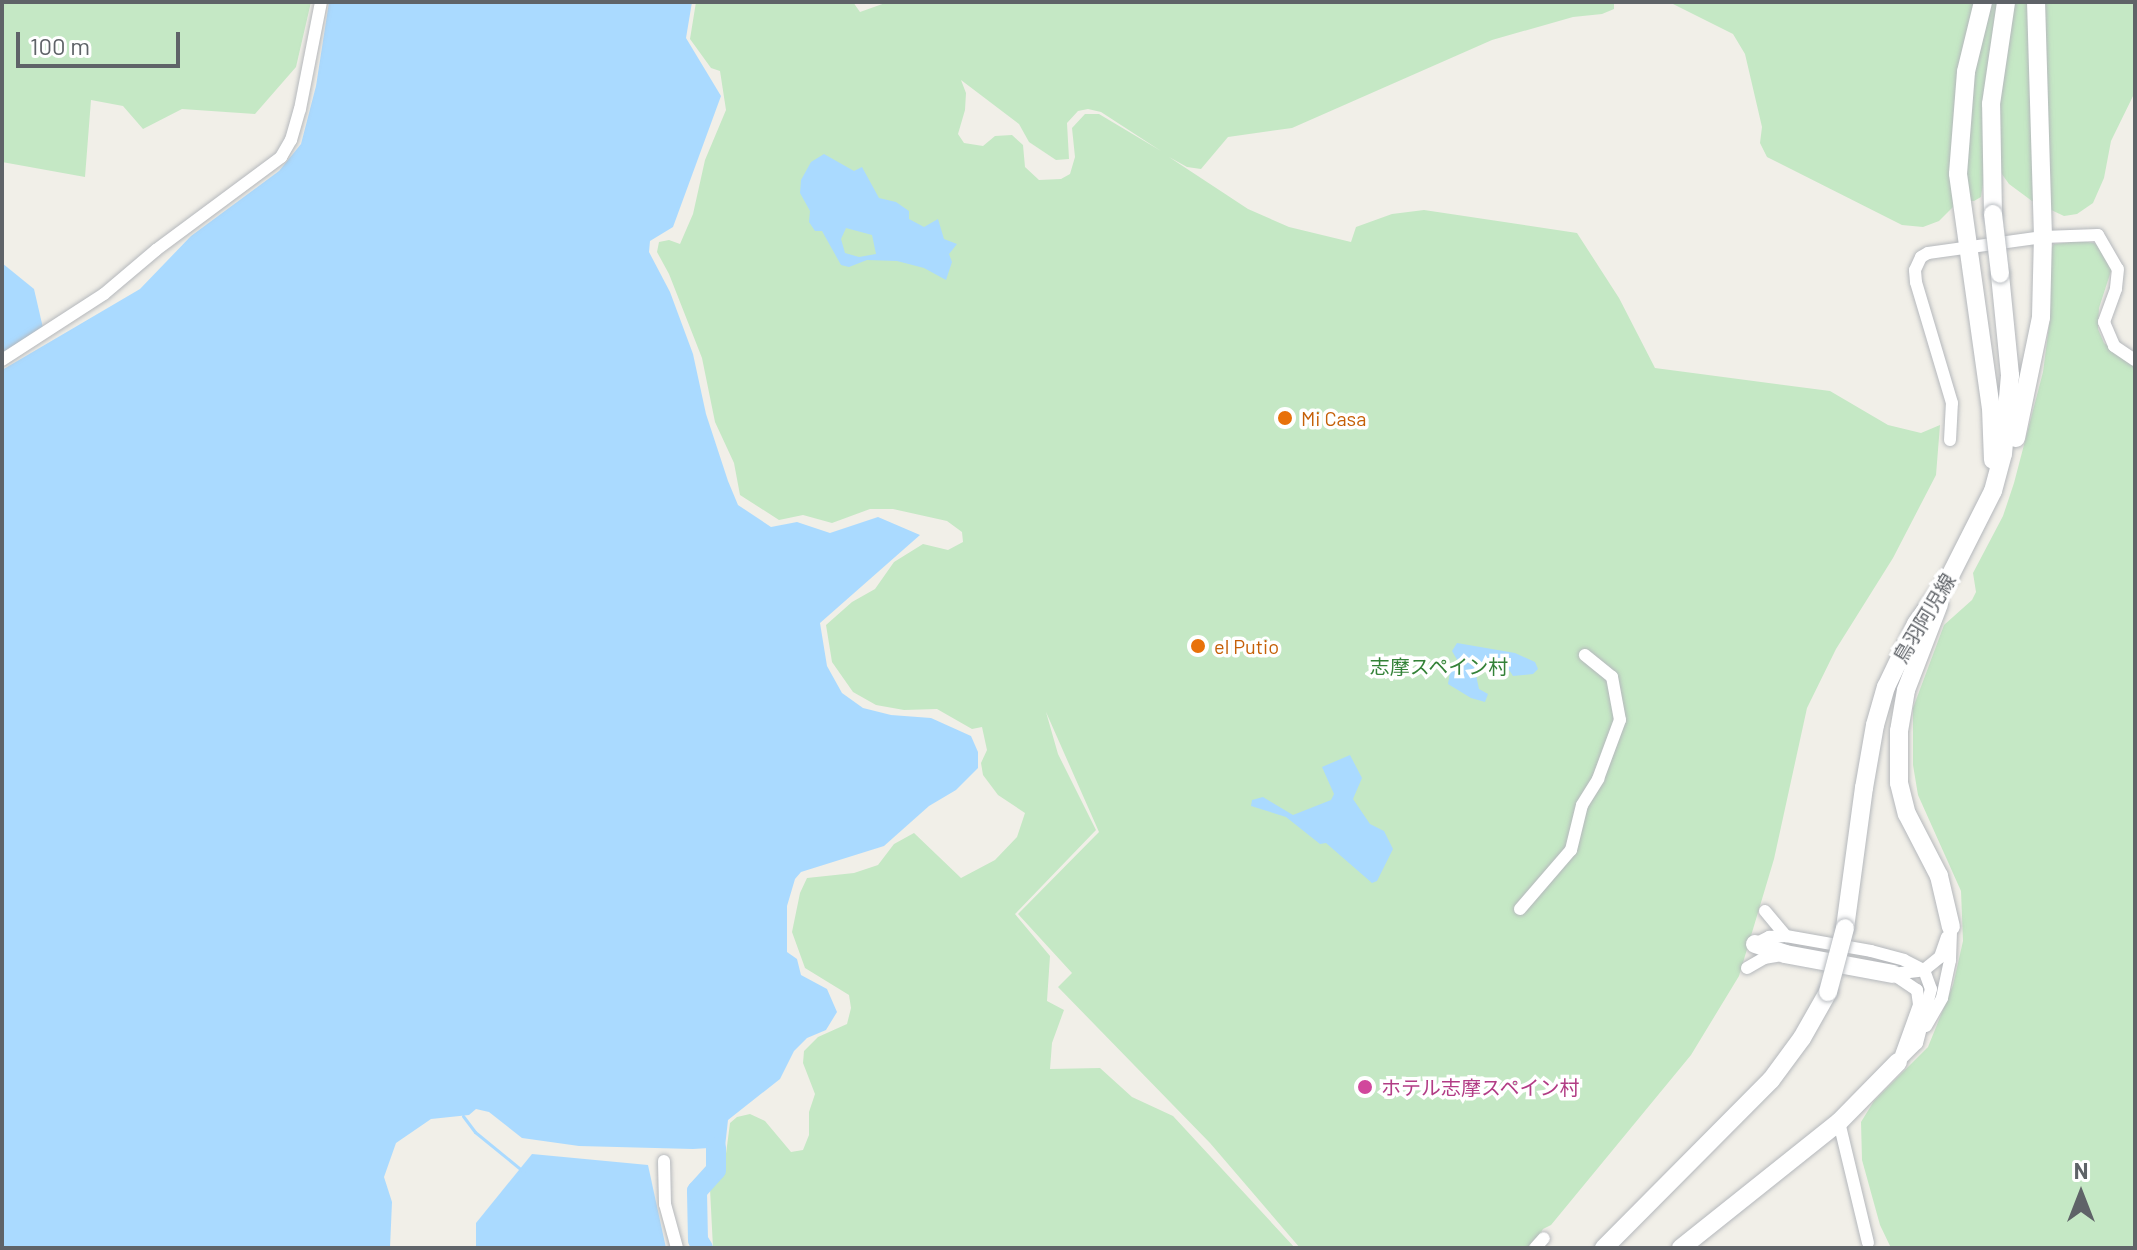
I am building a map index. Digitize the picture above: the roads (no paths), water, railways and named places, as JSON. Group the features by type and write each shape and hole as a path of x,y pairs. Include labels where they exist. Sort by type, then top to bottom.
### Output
{"main road":[{"path":"1983,2 1966,72 1958,174 1991,408 1993,491"},
{"name":"鳥羽阿児線","path":"1604,1248 1771,1080 1802,1038 1828,992 1840,960 1878,712 1898,657 1916,624 1950,576 1993,491 2009,413 2010,375 1993,214 1991,104 2006,2"},
{"path":"1993,491 2011,463 2041,317 2043,237 2036,2"},
{"path":"1950,576 1906,690 1899,731 1899,783 1907,814 1939,876 1951,927"},
{"path":"1755,944 1785,945 1893,974"},
{"path":"1681,1248 1839,1122 1898,1062"}],"street":[{"path":"4,359 104,294 168,241 281,157 291,140 300,109 321,2"},
{"path":"1950,440 1952,403 1915,270 1921,257 1928,253 2043,237 2098,235 2118,269 2116,289 2104,322 2114,346 2135,360"},
{"path":"1520,909 1571,850 1582,805 1598,779 1620,720 1612,677 1585,655"},
{"path":"1765,911 1785,945"},
{"path":"1893,974 1924,970 1940,957 1951,927"},
{"path":"1898,1062 1917,1043 1942,998 1950,960 1951,927"},
{"path":"1747,968 1785,945 1871,951 1904,960 1924,970 1931,989 1917,1043"},
{"path":"1893,974 1917,990 1919,1005 1898,1062"},
{"path":"1839,1122 1868,1243"},
{"path":"664,1161 665,1204 677,1248"}],"water":[{"path":"329,2 692,2 686,38 721,96 673,227 650,241 649,252 670,292 693,354 706,414 728,481 738,505 771,527 797,522 830,533 878,517 920,535 820,623 827,666 842,693 863,708 891,715 931,718 971,736 978,752 978,768 956,790 929,806 884,846 801,872 795,879 787,906 787,952 797,959 801,975 827,989 837,1012 826,1030 807,1038 794,1051 780,1079 728,1120 725,1147 579,1146 522,1138 489,1112 476,1109 469,1115 431,1119 396,1143 384,1177 392,1202 390,1248 2,1248 2,370 140,289 191,236 279,171 301,144 316,86"},
{"path":"824,154 854,171 862,167 879,198 896,202 909,211 909,219 924,227 938,219 944,239 957,244 949,254 952,262 946,280 924,268 897,261 867,260 849,267 841,265 822,231 815,231 809,222 810,211 800,193 801,180 811,162","holes":["846,228 872,235 876,254 859,257 845,253 841,239"]},
{"path":"2,263 34,289 43,328 2,354"},
{"path":"1457,643 1515,653 1535,662 1538,669 1533,674 1513,676 1504,662 1488,660 1476,675 1479,689 1488,694 1485,702 1471,698 1448,684 1450,672 1459,663 1452,651"},
{"path":"1350,755 1362,778 1353,799 1370,824 1384,831 1393,849 1377,881 1372,883 1326,843 1320,844 1286,817 1251,806 1252,800 1263,797 1293,815 1331,800 1334,794 1322,767"},
{"path":"532,1154 648,1165 666,1248 476,1248 476,1223"}],"waterway":[{"path":"463,1116 475,1132 524,1172"},
{"path":"703,1248 698,1240 697,1191 716,1170 716,1147"}],"place":[{"name":"Mi Casa","path":"1285,418"},
{"name":"el Putio","path":"1198,646"},
{"name":"ホテル志摩スペイン村","path":"1365,1087"}],"park label":[{"name":"志摩スペイン村","path":"1439,666"}]}
